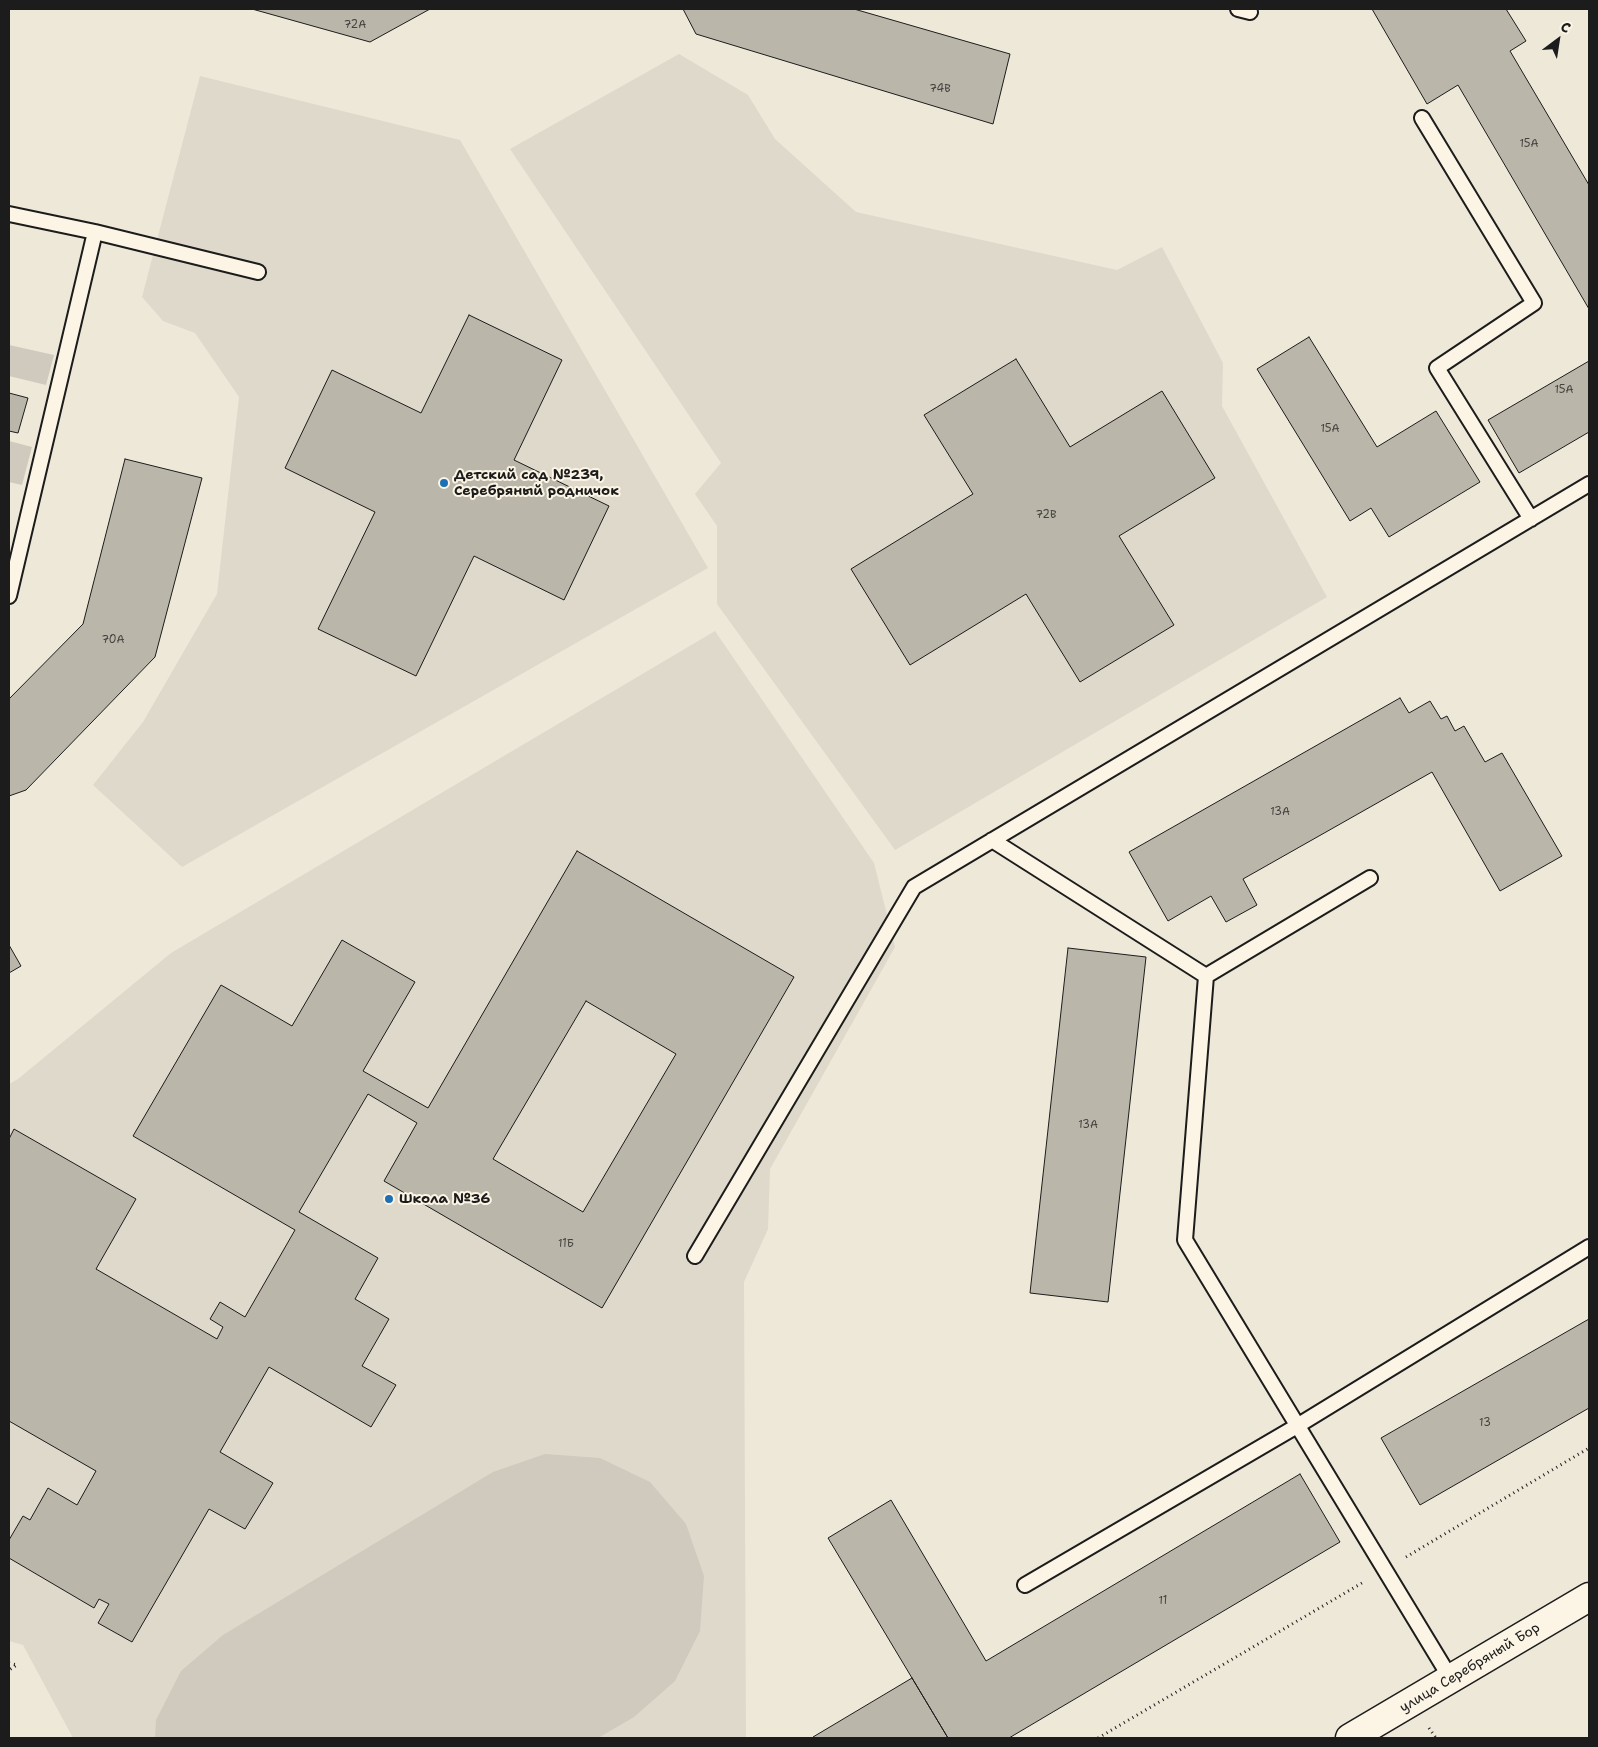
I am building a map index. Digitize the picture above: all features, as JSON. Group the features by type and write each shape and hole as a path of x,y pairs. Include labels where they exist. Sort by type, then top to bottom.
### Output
{"street":[{"name":"улица Серебряный Бор","path":"1350,1738 1589,1597"}],"lane":[{"path":"1422,118 1534,303 1437,368 1531,519"},
{"path":"9,214 95,232 258,272"},
{"path":"9,596 95,232"},
{"path":"695,1256 914,887 1589,484"},
{"path":"992,840 1206,976"},
{"path":"1206,976 1370,878"},
{"path":"1206,976 1184,1240 1450,1679"},
{"path":"1024,1585 1297,1426 1589,1247"}],"path":[{"path":"1098,1738 1589,1448"},
{"path":"9,1663 17,1666 9,1670"}],"shaded area":[{"path":"679,54 748,95 775,139 856,212 1117,270 1162,247 1223,363 1222,406 1327,597 895,850 717,604 717,526 695,494 721,463 510,149"},
{"name":"Детский сад №239, Серебряный родничок","path":"200,76 460,140 708,568 182,867 93,785 143,722 217,594 239,397 195,333 163,321 142,297"},
{"path":"9,345 54,355 46,385 9,376"},
{"path":"9,441 32,447 22,485 9,482"},
{"name":"Школа №36","path":"715,631 874,863 895,947 770,1169 768,1229 744,1282 746,1738 73,1738 23,1645 9,1641 9,1084 18,1079 171,953"},
{"path":"545,1454 600,1458 650,1482 686,1524 704,1576 700,1631 675,1681 634,1717 598,1738 155,1738 156,1720 181,1671 223,1635 493,1472"}],"building":[{"path":"252,9 430,9 370,42"},
{"path":"683,9 854,9 1010,54 993,124 696,34"},
{"path":"1372,9 1506,9 1526,41 1510,51 1589,185 1589,309 1458,85 1427,104"},
{"path":"469,315 562,360 514,460 609,506 564,600 474,556 416,676 318,629 375,512 285,468 332,370 421,413"},
{"path":"1309,337 1377,447 1436,411 1480,482 1389,537 1371,508 1350,521 1257,369"},
{"path":"1016,359 1070,447 1162,391 1215,478 1119,536 1174,625 1080,682 1026,594 910,665 851,569 973,494 924,415"},
{"path":"1589,361 1589,432 1519,473 1488,420"},
{"path":"9,393 28,398 18,433 9,431"},
{"path":"125,459 202,478 155,657 26,790 9,796 9,699 83,624"},
{"path":"1400,698 1409,713 1430,701 1441,719 1447,716 1455,731 1464,726 1485,762 1502,753 1562,856 1500,891 1432,772 1243,879 1257,905 1226,922 1211,896 1168,921 1129,852"},
{"path":"577,851 794,977 602,1308 384,1181 417,1123 368,1094 299,1212 378,1258 355,1299 389,1319 362,1366 396,1385 371,1427 269,1367 220,1452 273,1483 245,1529 209,1509 132,1642 98,1623 109,1604 99,1599 94,1608 9,1558 9,1540 23,1516 30,1520 48,1488 77,1505 96,1471 9,1421 9,1139 14,1129 136,1199 96,1269 217,1339 223,1327 210,1319 220,1302 245,1317 295,1230 133,1136 221,985 292,1026 342,940 415,982 363,1071 428,1108","holes":["586,1001 676,1054 583,1212 493,1159"]},
{"path":"9,945 21,966 9,973"},
{"path":"1068,948 1146,957 1108,1302 1030,1293"},
{"path":"1589,1319 1589,1408 1420,1505 1381,1438"},
{"path":"1300,1474 1340,1542 1009,1738 948,1738 828,1538 891,1500 986,1661"},
{"path":"912,1678 948,1738 813,1738 813,1737"}],"place":[{"name":"Детский сад №239, Серебряный родничок","path":"444,483"},
{"name":"Школа №36","path":"389,1199"}]}
